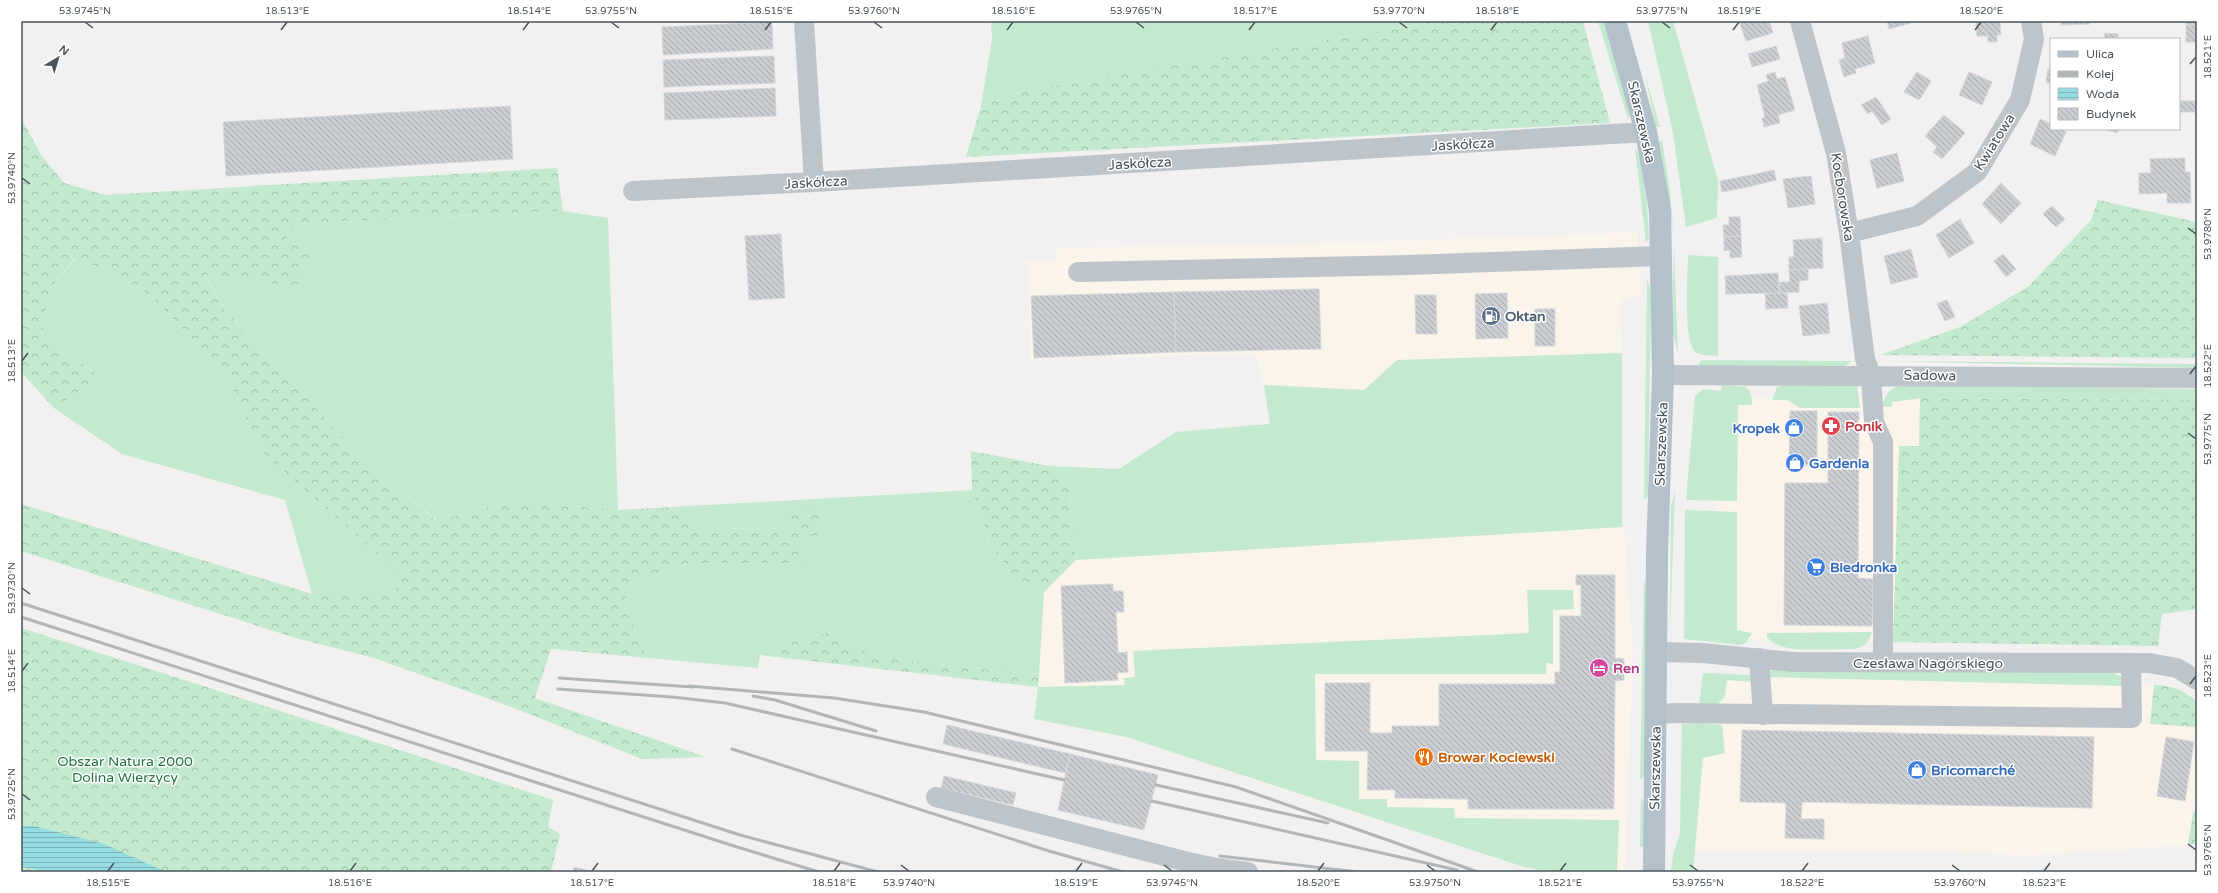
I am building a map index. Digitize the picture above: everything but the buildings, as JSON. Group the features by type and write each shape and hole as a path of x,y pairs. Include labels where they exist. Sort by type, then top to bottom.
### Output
{"main road":[{"name":"Skarszewska","path":"1615,21 1646,132 1660,210 1663,375 1656,652 1654,872"}],"street":[{"path":"804,21 814,182"},
{"name":"Kocborowska","path":"1800,21 1836,153 1850,233 1865,359 1871,375 1874,422 1883,442 1883,663"},
{"name":"Kwiatowa","path":"1850,233 1917,216 1977,172 2020,100 2034,40 2031,21"},
{"name":"Jaskółcza","path":"633,191 814,182 1646,132"},
{"path":"1078,272 1409,265 1660,256"},
{"name":"Sadowa","path":"1663,375 2197,378"},
{"name":"Czesława Nagórskiego","path":"1656,652 1703,653 1793,662 2148,662 2177,668 2197,680"},
{"path":"1758,658 1763,715"},
{"path":"1656,714 2132,718 2131,663"},
{"path":"936,796 1184,861 1216,868 1248,872"}],"shaded area":[{"path":"1637,232 1641,296 1620,299 1622,353 1397,360 1364,390 1264,385 1256,354 1030,359 1028,261 1054,261 1055,252 1062,248 1395,241"},
{"path":"1723,398 1920,398 1919,446 1899,446 1893,642 1708,638"},
{"path":"1622,527 1625,539 1633,655 1625,872 1547,872 1521,866 1126,737 1034,719 1044,592 1076,560"},
{"path":"1705,676 2154,685 2150,724 2197,727 2197,792 2188,845 2024,856 1988,853 1695,851"}],"green space":[{"path":"991,21 1439,21 1021,91 981,106 992,39"},
{"path":"1439,21 1583,21 1610,123 966,157 981,106 1021,91"},
{"path":"1598,21 1604,21 1630,115 1628,119"},
{"path":"1648,21 1673,21 1718,181 1717,218 1686,227 1673,133"},
{"path":"1645,75 1660,127 1656,127"},
{"path":"21,118 41,155 64,183 105,195 557,168 563,211 296,224 286,240 312,255 296,287 204,274 224,309 372,468 437,521 515,501 618,510 673,507 701,528 791,529 792,509 819,510 822,535 802,537 803,563 692,563 629,583 624,606 648,658 551,649 535,698 706,757 642,759 509,706 374,658 296,638 21,551 21,504 312,594 393,594 403,576 261,451 226,375 151,296 111,271 74,259 50,289 42,334 101,377 54,408 21,372"},
{"path":"1662,140 1670,191 1673,230 1659,142"},
{"path":"1635,148 1640,156 1647,205 1649,238 1646,243"},
{"path":"2098,200 2197,222 2197,358 1880,355 1960,327 2029,286 2091,220"},
{"path":"563,211 608,218 618,510 515,501 438,521 372,468 224,309 204,273 296,287 286,240 296,224"},
{"path":"1674,244 1678,354 1672,328"},
{"path":"1688,255 1718,257 1718,356 1697,353 1692,347 1689,337 1687,308"},
{"path":"75,259 111,271 151,296 226,375 261,451 403,576 393,594 312,594 285,500 122,454 54,408 101,377 42,334 50,289"},
{"path":"1647,279 1651,291 1648,496 1644,500"},
{"path":"1622,353 1622,527 1076,560 1071,526 1070,483 1049,466 1119,469 1176,432 1270,424 1264,385 1364,390 1397,360"},
{"path":"1701,360 1851,361 1847,365 1840,368 1698,366"},
{"path":"1881,361 2197,364 2197,368"},
{"path":"1722,385 1746,387 1752,400 1752,405 1738,405 1737,501 1686,500 1695,396 1703,389 1721,391"},
{"path":"1789,385 1857,386 1860,408 1800,408 1787,400 1772,400 1777,387"},
{"path":"1902,385 2197,389 2197,400 1922,398 1892,402 1892,407 1882,407 1888,393 1894,388"},
{"path":"1920,398 2197,400 2197,609 2162,614 2158,646 1893,642 1899,446 1919,446"},
{"path":"971,451 1049,466 1070,483 1071,526 1076,560 1044,592 1012,575 989,542 972,490"},
{"path":"972,490 989,542 1012,575 1044,592 1039,675 875,657 831,632 780,645 776,657 760,655 758,668 648,658 624,606 629,583 692,563 803,563 802,537 822,535 819,510 791,529 701,528 673,507"},
{"path":"1675,491 1670,633 1671,507"},
{"path":"1685,510 1737,512 1737,630 1752,633 1746,643 1739,645 1684,639"},
{"path":"1644,580 1648,595 1645,776 1640,780"},
{"path":"1527,590 1573,590 1574,609 1553,610 1553,664 1546,663 1546,674 1315,674 1316,760 1359,761 1359,799 1387,799 1387,807 1454,808 1455,818 1619,820 1617,872 1547,872 1521,866 1126,737 1034,719 1038,687 1125,685 1124,678 1135,677 1133,651 1529,633"},
{"name":"Obszar Natura 2000 Dolina Wierzycy","path":"21,628 553,800 548,827 560,834 551,872 21,872"},
{"path":"831,632 875,657 1039,675 1038,687 776,657 780,645"},
{"path":"1872,632 1866,644 1853,649 1795,649 1783,647 1774,643 1767,637 1767,633"},
{"path":"1774,669 1872,672 1931,669 2111,671 2121,677 2125,686 1768,677 1768,673"},
{"path":"1703,673 1752,675 1753,682 1727,680 1725,696 1718,704 1699,705"},
{"path":"2154,685 2177,689 2187,694 2197,702 2197,727 2150,724"},
{"path":"1702,723 1722,725 1725,753 1703,758 1693,872 1671,872 1673,855 1680,834 1682,724"},
{"path":"1641,797 1644,803 1644,847 1640,847"},
{"path":"2193,812 2197,813 2197,844 2188,845"}],"water":[{"path":"21,826 34,826 104,844 166,872 47,872 21,866"}],"railway":[{"path":"21,603 740,835 878,872"},
{"path":"21,617 819,872"},
{"path":"559,678 693,687"},
{"path":"689,686 834,698 924,712 1236,787 1399,844"},
{"path":"558,689 672,697 725,703 1064,780"},
{"path":"753,696 775,700 876,731"},
{"path":"732,749 1049,851 1123,872"},
{"path":"1156,785 1328,823"},
{"path":"1152,801 1457,870"},
{"path":"1393,842 1478,872"},
{"path":"1220,856 1357,872"}],"place":[{"name":"Oktan","path":"1491,316"},
{"name":"Ponik","path":"1831,426"},
{"name":"Kropek","path":"1794,428"},
{"name":"Gardenia","path":"1795,463"},
{"name":"Biedronka","path":"1816,567"},
{"name":"Ren","path":"1599,668"},
{"name":"Browar Kociewski","path":"1424,757"},
{"name":"Bricomarché","path":"1917,770"}]}
